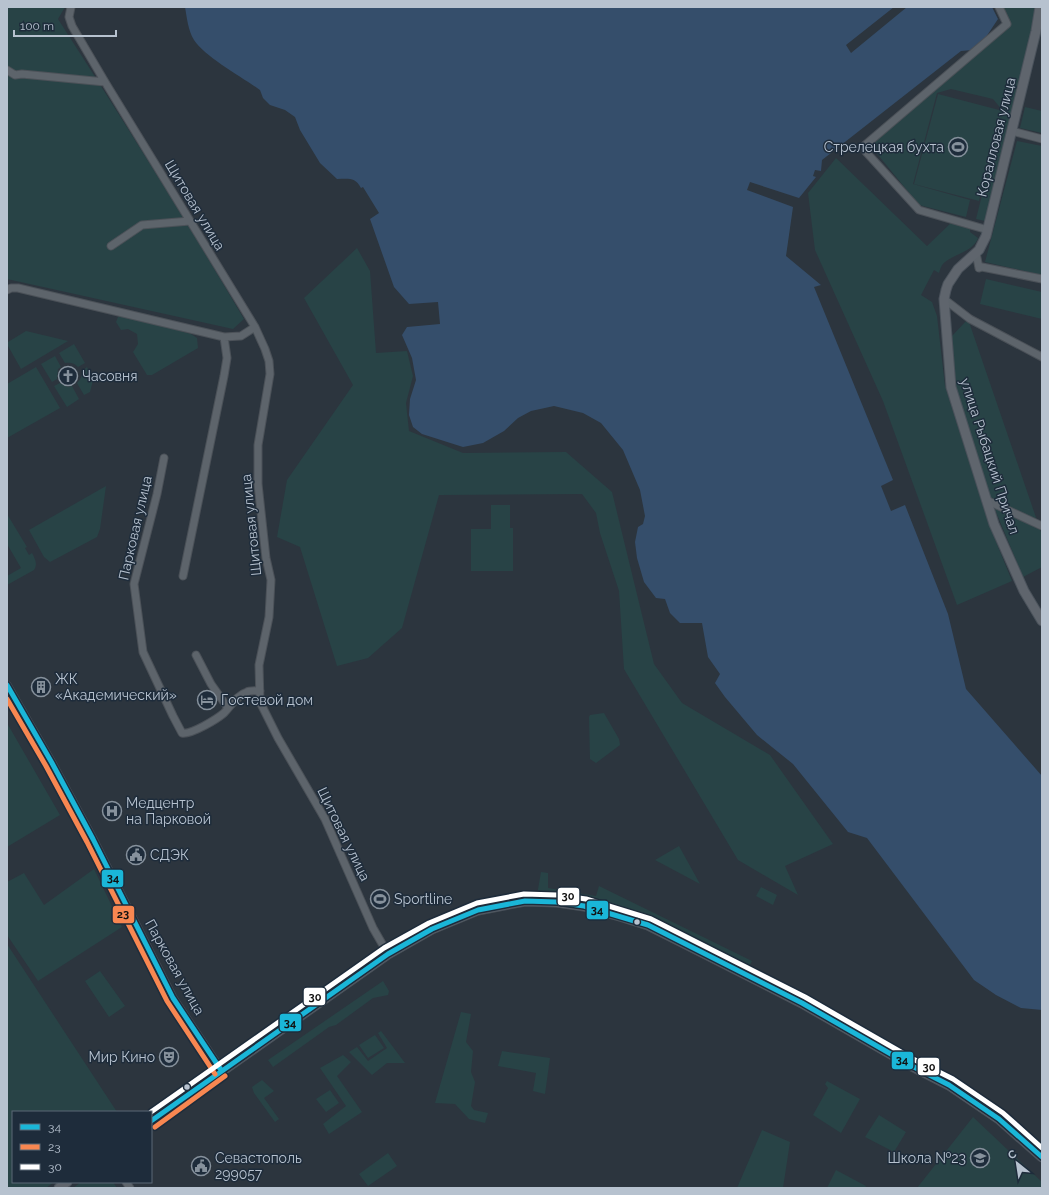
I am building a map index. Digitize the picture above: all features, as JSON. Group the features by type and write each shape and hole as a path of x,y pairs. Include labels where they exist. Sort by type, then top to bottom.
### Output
{"main road":[{"name":"Коралловая улица","path":"945,294 948,284 958,269 982,246 988,230 1036,31 1040,7"},
{"name":"улица Рыбацкий Причал","path":"945,294 947,344 951,387 994,524 1024,591 1042,621"},
{"path":"152,1120 221,1070 388,954 432,929 478,910 525,901 557,902 584,906 648,926 793,998 949,1085 999,1119 1042,1157"}],"street":[{"name":"Щитовая улица","path":"71,7 69,17 72,26 255,328 266,349 270,374 258,445 258,484 266,558 270,580 268,617 259,665 260,702 278,738 325,819 375,932 388,954"},
{"path":"988,230 919,210 866,152 864,146 1008,24 999,7"},
{"path":"7,70 15,75 22,74 106,82"},
{"path":"1012,132 1042,139"},
{"path":"111,246 142,225 190,221"},
{"path":"976,253 979,268 1042,279"},
{"path":"7,290 11,288 26,289 224,337 241,336 255,328"},
{"path":"945,294 970,319 1042,357"},
{"path":"183,576 224,376 227,358 224,337"},
{"name":"Парковая улица","path":"164,458 155,501 134,584 143,652 182,733 189,733 209,722 224,712 235,700 247,692 260,691"},
{"path":"986,500 1039,525 1042,534"},
{"path":"196,655 211,684 228,708"},
{"name":"Парковая улица","path":"7,684 90,832 173,998 221,1070"}],"green space":[{"path":"7,7 65,7 58,19 106,93 199,243 244,319 233,329 7,279"},
{"path":"1002,7 1037,7 1034,27 985,221 976,219 1003,111 993,99 951,89 937,93 913,184 970,200 966,217 919,205 870,145 949,78 1009,19"},
{"name":"Стрелецкая бухта","path":"938,94 1003,111 979,201 914,184"},
{"path":"1025,107 1042,111 1042,133 1020,128"},
{"path":"1017,141 1042,146 1042,275 985,262"},
{"path":"836,158 927,246 952,222 970,228 970,232 978,238 973,246 944,263 939,273 934,270 921,295 932,302 937,316 945,386 988,522 1012,581 957,605 883,401 815,250 808,193"},
{"path":"357,248 370,271 376,353 407,351 413,376 406,403 409,431 463,453 566,452 612,492 654,664 682,703 770,755 833,844 785,866 798,895 738,860 624,669 619,591 600,533 596,513 582,494 439,495 402,628 368,658 337,666 300,547 277,537 287,480 353,385 304,298"},
{"path":"986,279 1042,292 1042,319 980,304"},
{"path":"124,316 191,334 197,338 198,348 152,375 147,375 133,352 138,344 137,334 128,329 121,330 116,322 118,317"},
{"path":"968,319 1042,535 1042,567 1023,577 989,495 954,389 952,336"},
{"path":"26,331 68,341 21,369 8,346 8,342"},
{"path":"74,344 85,363 78,367 72,363 65,363 59,353"},
{"path":"55,356 61,367 58,369 57,379 52,382 41,364"},
{"path":"36,367 60,408 7,438 7,384"},
{"path":"87,367 93,380 90,392 84,395 77,383 81,377 82,371"},
{"path":"60,383 68,387 72,386 79,399 67,407 54,386"},
{"path":"106,486 100,529 97,537 50,562 44,557 29,530"},
{"path":"491,505 510,505 510,528 513,528 513,571 471,571 471,529 491,529"},
{"path":"7,514 27,547 25,548 29,555 32,553 36,564 34,570 7,585 7,576 21,568 7,544"},
{"path":"7,690 48,762 46,763 7,697"},
{"path":"604,713 619,739 620,745 596,763 590,759 589,717 590,715"},
{"path":"7,723 60,815 7,847"},
{"path":"679,846 700,884 655,860"},
{"path":"94,869 122,927 38,981 7,935 7,882 24,873 44,905"},
{"path":"541,872 548,873 548,888 596,896 599,886 752,961 748,969 654,923 651,919 600,902 574,896 537,895"},
{"path":"761,887 777,895 773,905 756,896"},
{"path":"7,944 116,1111 12,1111 12,1183 53,1183 46,1188 7,1188"},
{"path":"100,971 125,1006 109,1017 85,981"},
{"path":"383,981 389,991 388,995 373,998 336,1025 329,1027 273,1067 268,1060"},
{"path":"461,1012 471,1014 466,1042 473,1051 471,1072 475,1082 471,1106 474,1110 488,1113 485,1123 469,1119 455,1104 435,1103"},
{"path":"381,1031 405,1063 387,1063 372,1075 349,1052 357,1047 368,1061 387,1048 378,1033"},
{"path":"375,1035 384,1048 368,1058 359,1045"},
{"path":"502,1051 550,1058 545,1094 533,1091 536,1073 498,1066"},
{"path":"343,1055 351,1062 337,1076 362,1112 329,1134 323,1124 346,1106 320,1068"},
{"path":"262,1080 274,1091 264,1098 279,1119 275,1122 254,1093 252,1087"},
{"path":"827,1081 860,1099 841,1133 813,1115 828,1088 825,1084"},
{"path":"330,1090 339,1103 326,1112 316,1099"},
{"path":"879,1115 906,1132 894,1152 865,1137"},
{"name":"Школа №23","path":"973,1117 1042,1182 1042,1188 917,1188"},
{"path":"762,1130 790,1142 783,1188 737,1188"},
{"path":"388,1153 397,1166 368,1186 359,1174"},
{"path":"836,1170 866,1186 865,1188 827,1188"},
{"path":"80,1183 114,1183 117,1188 73,1188"}],"water":[{"path":"185,7 894,7 846,45 851,53 907,7 992,7 998,19 986,37 972,50 961,51 822,160 821,171 815,170 813,176 816,177 799,198 750,182 747,190 793,207 786,256 821,285 814,287 893,480 881,486 891,511 905,505 948,614 966,689 1042,776 1042,1010 1021,1008 996,995 974,980 867,838 848,832 793,764 757,735 725,697 715,683 720,674 708,657 702,623 680,623 670,613 665,599 656,598 644,582 637,558 635,542 638,527 643,524 645,516 640,490 623,450 601,423 583,413 554,406 531,411 518,418 504,431 483,443 463,447 422,434 413,427 409,415 410,399 416,380 412,358 402,335 407,327 440,324 438,302 409,304 394,287 370,219 379,213 363,187 361,188 359,184 351,179 337,179 320,163 300,130 295,117 285,110 270,105 263,98 260,90 215,60 199,46 190,32"}],"transit line":[{"name":"34","path":"7,685 52,763 93,839 173,998 221,1070"},
{"name":"23","path":"7,699 46,766 87,842 167,1001 215,1074"},
{"name":"30","path":"152,1111 384,948 429,923 477,903 524,894 557,895 586,899 651,919 805,997 913,1059 953,1079 1003,1113 1042,1148"},
{"name":"34","path":"152,1120 388,954 432,929 478,910 525,901 557,902 584,906 648,925 802,1003 910,1065 949,1085 999,1119 1042,1157"},
{"name":"23","path":"155,1127 225,1076"}],"place":[{"name":"Стрелецкая бухта","path":"958,147"},
{"name":"Часовня","path":"68,376"},
{"name":"ЖК «Академический»","path":"41,687"},
{"name":"Гостевой дом","path":"207,700"},
{"name":"Медцентр на Парковой","path":"112,811"},
{"name":"СДЭК","path":"136,855"},
{"name":"Sportline","path":"380,899"},
{"name":"Мир Кино","path":"169,1057"},
{"name":"Школа №23","path":"980,1158"},
{"name":"Севастополь 299057","path":"201,1166"}]}
